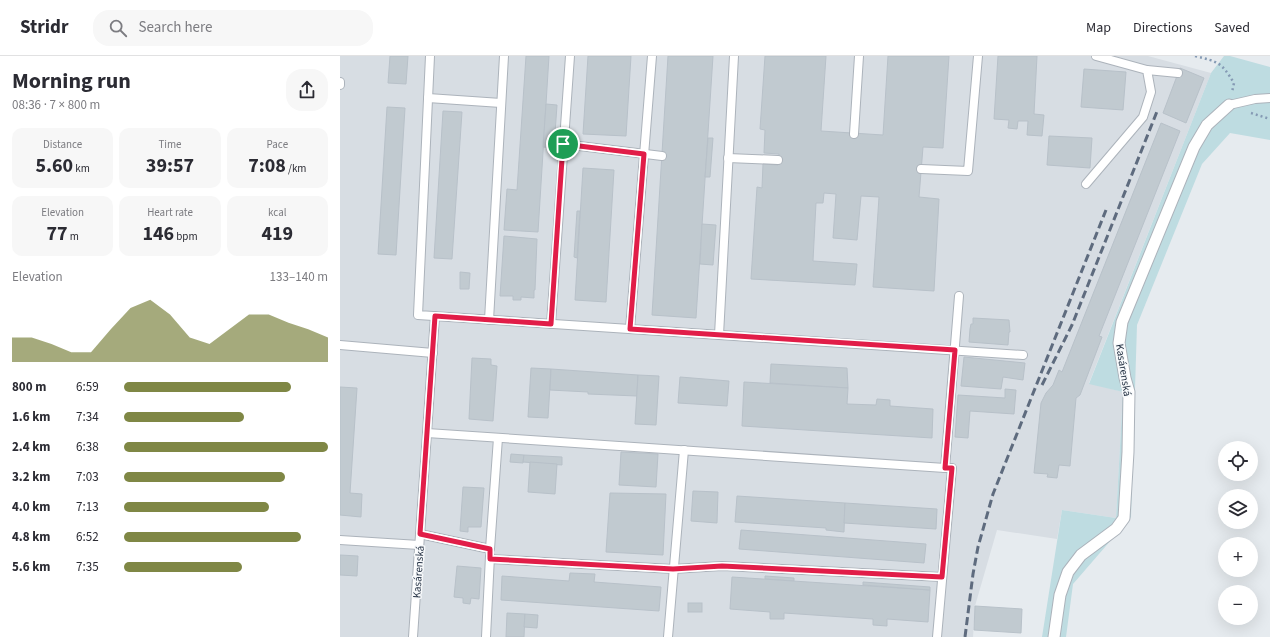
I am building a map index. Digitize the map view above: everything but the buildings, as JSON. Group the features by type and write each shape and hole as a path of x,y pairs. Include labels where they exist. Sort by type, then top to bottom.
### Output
{"street":[{"name":"Kasárenská","path":"1054,637 1060,595 1068,572 1081,555 1116,529 1124,518 1128,452 1129,392 1119,343 1122,322 1194,147 1207,125 1229,105"}],"lane":[{"path":"430,56 418,315 1023,354"},
{"path":"489,320 504,56"},
{"path":"551,324 570,56"},
{"path":"630,329 652,56"},
{"path":"719,335 734,56"},
{"path":"854,134 859,56"},
{"path":"921,169 968,171 978,56"},
{"path":"1096,56 1147,70 1178,73"},
{"path":"1086,184 1143,117 1151,92 1147,70"},
{"path":"428,98 501,103"},
{"path":"1229,105 1255,99 1270,98"},
{"path":"563,144 662,156"},
{"path":"728,158 778,160"},
{"path":"945,468 959,296"},
{"name":"Kasárenská","path":"413,637 435,316"},
{"path":"340,345 433,353"},
{"path":"427,433 952,468 937,637"},
{"path":"486,637 490,549 498,438"},
{"path":"668,637 684,450"},
{"path":"420,534 490,549"},
{"path":"340,540 419,545"},
{"path":"490,559 673,569 722,566 942,577"}],"path":[{"path":"1195,56 1214,61 1224,68 1234,83 1229,105"}],"shaded area":[{"path":"340,56 1148,56 1211,73 1089,383 1123,392 1116,518 1062,510 1057,539 997,530 975,606 973,637 340,637"},
{"path":"1224,56 1230,56 1270,67 1270,140 1230,133 1202,164 1137,325 1131,517 1073,584 1066,637 1042,637 1062,510 1116,518 1123,392 1089,384 1211,73"}],"railway":[{"path":"1042,385 1072,325 1158,109"},
{"path":"965,637 978,547 993,494 1106,210"}],"route":[{"path":"563,144 644,154 630,329 955,350 945,468 952,468 942,577 722,566 673,569 490,559 490,549 420,534 435,316 551,324 563,144"}]}
